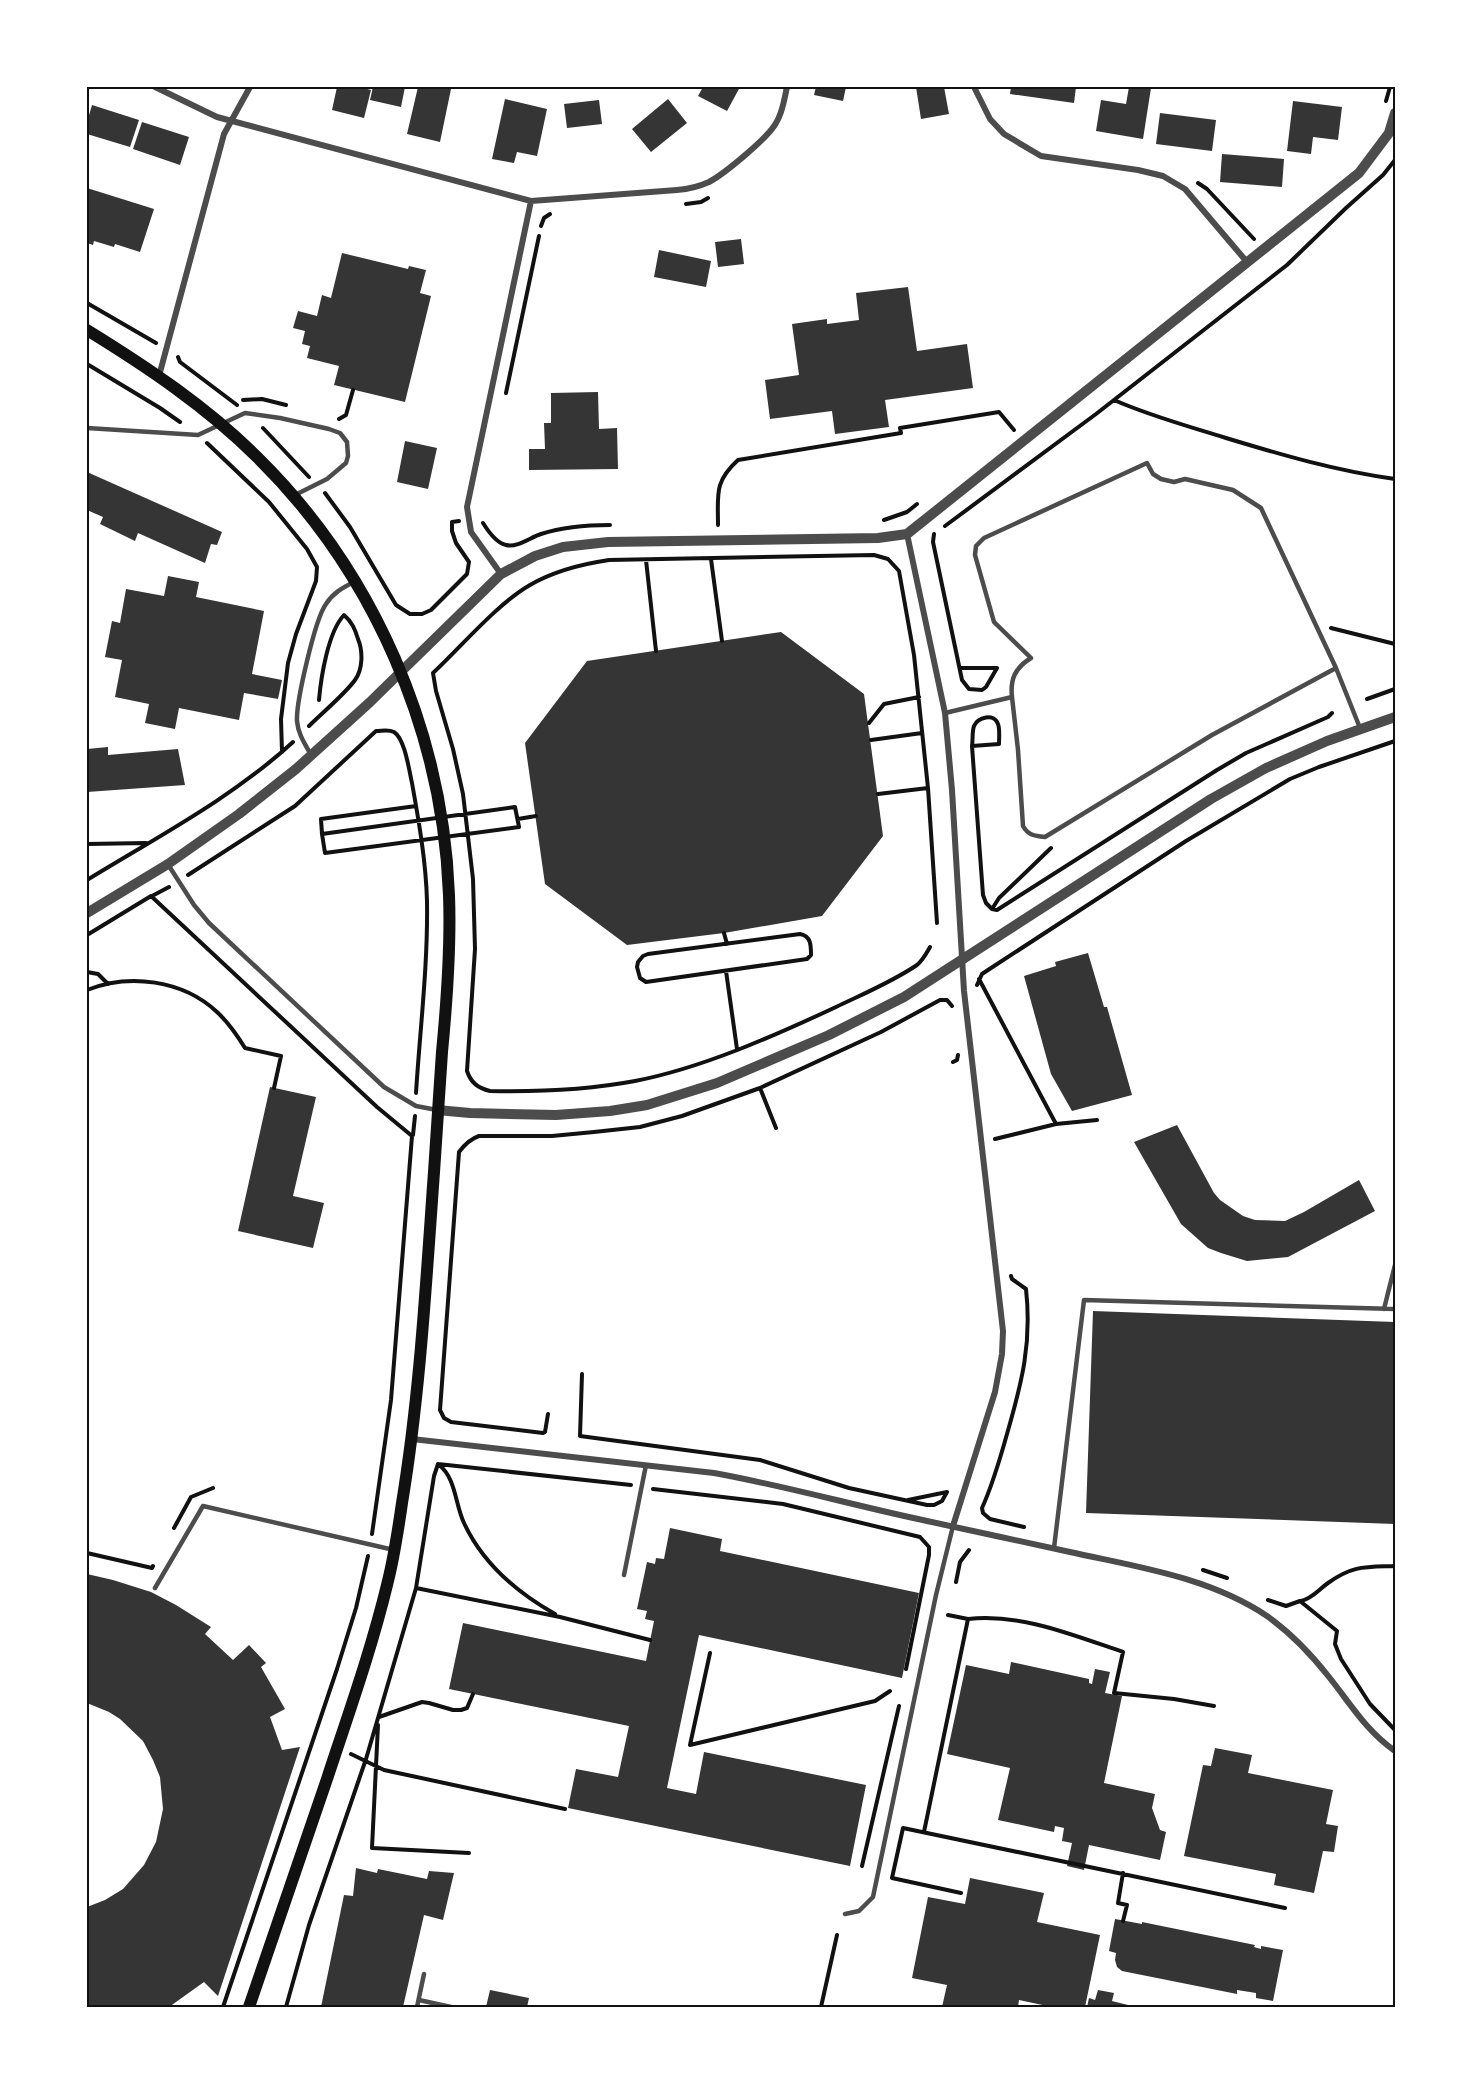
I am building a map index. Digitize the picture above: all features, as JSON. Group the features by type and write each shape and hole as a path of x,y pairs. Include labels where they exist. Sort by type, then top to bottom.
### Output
{"main road":[{"path":"87,330 159,376 221,424 258,458 293,496 329,542 355,581 383,632 417,715 432,768 447,860 450,959 412,1439 394,1550 388,1583 367,1660 249,2007"}],"street":[{"path":"155,87 217,117 531,201 694,188 711,180 758,143 775,126 782,111 786,87"},
{"path":"159,376 224,134 250,87"},
{"path":"974,87 990,119 997,127 1022,146 1041,156 1138,170 1163,176 1185,189 1248,263"},
{"path":"87,913 168,864 239,814 311,755 401,674 422,649 501,574 551,549 608,542 856,539 907,534 1359,173 1389,134 1395,113"},
{"path":"501,574 471,532 466,507 531,201"},
{"path":"907,534 945,713 964,991 1003,1331 1001,1362 995,1392 953,1526"},
{"path":"437,1110 556,1115 610,1112 647,1105 717,1083 830,1035 904,997 1211,799 1266,768 1360,728 1395,717"},
{"path":"412,1439 714,1473 760,1481 1138,1566 1211,1587 1268,1617 1296,1640 1330,1678 1361,1720 1379,1739 1395,1751"}],"lane":[{"path":"87,429 198,435 245,413 340,433 347,442 346,463 327,479 293,496"},
{"path":"1336,668 1212,735 1045,837 1033,836 1023,826 1011,685 1020,665 1031,658 994,622 975,555 976,546 984,538 1147,463 1153,474 1161,479 1174,482 1185,479 1233,490 1261,508 1336,668 1360,728"},
{"path":"311,755 300,735 297,720 316,626 324,606 335,592 355,581"},
{"path":"945,713 1012,697"},
{"path":"168,864 194,905 209,923 384,1087 416,1106 437,1110"},
{"path":"1384,1309 1395,1265"},
{"path":"1054,1548 1084,1300 1395,1309"},
{"path":"624,1575 646,1465"},
{"path":"155,1588 203,1506 394,1550"},
{"path":"845,1914 860,1911 873,1897 936,1594 953,1526"},
{"path":"417,2007 424,1974"},
{"path":"419,2000 452,2007"}],"path":[{"path":"1383,109 1390,87"},
{"path":"960,668 997,668 982,690 969,689 965,685 960,668 933,534 1114,400 1287,265 1395,160"},
{"path":"1189,177 1207,189 1251,237 1258,239"},
{"path":"675,205 701,202 715,193"},
{"path":"504,402 542,222 548,214 557,212"},
{"path":"87,303 135,330 180,362"},
{"path":"87,364 160,408 198,435 269,502 307,549 317,567 316,581 302,616 288,663 281,719 282,752"},
{"path":"337,419 346,415 353,390"},
{"path":"234,403 246,399 262,399 294,407"},
{"path":"1114,400 1146,414 1287,456 1334,468 1395,479"},
{"path":"718,525 718,488 725,472 738,460 901,433 900,428 999,412 1016,433 1010,438"},
{"path":"875,522 894,518 907,512 924,499"},
{"path":"480,519 495,538 505,545 515,546 529,538 563,528 582,525 614,525"},
{"path":"709,525 729,524"},
{"path":"930,947 918,964 879,986 787,1030 676,1071 603,1087 555,1091 490,1091 477,1086 469,1078 467,1071 475,948 473,879 463,794 433,673 513,596 530,584 567,569 590,563 609,560 874,555 888,559 899,572 914,655 928,788 937,922"},
{"path":"711,559 722,641"},
{"path":"646,560 656,651"},
{"path":"87,880 222,797 282,752 356,679 362,654 352,622 345,615 339,621 326,660 319,700"},
{"path":"1330,628 1395,644"},
{"path":"1367,699 1395,689"},
{"path":"868,723 884,704 919,697"},
{"path":"87,935 179,881 295,806 376,731 390,730 400,739 410,772 416,806 424,865 427,937 425,991 391,1400 380,1489 356,1608 314,1742 223,2007"},
{"path":"871,740 922,733"},
{"path":"978,996 979,979 982,974 1186,841 1290,779 1395,741"},
{"path":"878,794 928,788"},
{"path":"322,834 515,807 519,827 325,853 322,834 321,819 416,806"},
{"path":"518,819 536,816"},
{"path":"87,844 147,843"},
{"path":"992,909 999,898 1056,844"},
{"path":"151,896 377,1107 412,1136"},
{"path":"724,933 727,944"},
{"path":"800,934 810,942 811,955 807,959 726,971 646,982 640,978 637,967 638,962 644,956 727,944 800,934"},
{"path":"726,971 737,1049"},
{"path":"87,972 98,974 108,984"},
{"path":"979,979 1056,1124"},
{"path":"87,990 122,981 147,981 173,987 195,996 221,1016 245,1048 281,1056 274,1088"},
{"path":"548,1414 543,1433 451,1422 444,1418 440,1410 459,1152 470,1139 479,1136 552,1136 640,1126 682,1116 760,1088 881,1032 940,1000 947,1000 953,1008"},
{"path":"952,1062 958,1058 958,1054"},
{"path":"760,1088 776,1128"},
{"path":"995,1139 1056,1124 1097,1120"},
{"path":"994,1127 997,1150"},
{"path":"1010,1267 1012,1278 1026,1289 1028,1311 1026,1359 996,1472 982,1510 990,1519 1028,1528"},
{"path":"582,1374 580,1436 760,1460 849,1488 908,1500 934,1505 942,1501 947,1492 908,1500"},
{"path":"438,1464 783,1504 920,1537 929,1547 929,1555 906,1671"},
{"path":"286,2007 309,1925 366,1759 416,1588 438,1464"},
{"path":"438,1464 447,1471 465,1524 490,1563 514,1588 560,1617"},
{"path":"169,1538 191,1497 213,1488"},
{"path":"956,1582 960,1562 969,1550"},
{"path":"87,1553 152,1568 157,1558"},
{"path":"1259,1595 1286,1606 1311,1598 1334,1579 1358,1567 1395,1566"},
{"path":"1196,1568 1215,1572 1235,1582"},
{"path":"416,1588 560,1617 650,1640"},
{"path":"1300,1601 1337,1631 1335,1644 1341,1659 1370,1704 1395,1730"},
{"path":"948,1615 968,1619 989,1616 1051,1628 1123,1652 1114,1693 1214,1706"},
{"path":"924,1832 968,1619"},
{"path":"710,1653 690,1745 875,1701 890,1691"},
{"path":"379,1716 422,1702 461,1710 467,1708 473,1694"},
{"path":"862,1866 899,1705"},
{"path":"379,1716 372,1848 469,1853"},
{"path":"314,1742 366,1759 384,1770 565,1809"},
{"path":"961,1893 892,1878 903,1828 1285,1908"},
{"path":"1123,1873 1118,1903 1127,1905 1123,1921"},
{"path":"820,2007 837,1935"}],"building":[{"path":"337,87 360,87 371,90 364,118 332,110"},
{"path":"373,87 405,87 401,107 370,100"},
{"path":"418,87 451,89 440,142 407,134"},
{"path":"703,87 740,87 727,111 698,96"},
{"path":"816,87 846,87 843,101 814,95"},
{"path":"916,87 944,87 949,114 921,119"},
{"path":"1011,87 1076,87 1074,103 1010,94"},
{"path":"1129,87 1151,88 1143,139 1096,131 1101,100 1126,104"},
{"path":"505,99 547,109 537,156 517,152 514,163 492,159"},
{"path":"668,99 687,123 651,152 632,129"},
{"path":"599,100 602,124 567,128 564,104"},
{"path":"1293,101 1342,107 1338,140 1313,137 1311,154 1287,151"},
{"path":"92,105 139,120 130,147 87,134 87,122"},
{"path":"1160,113 1216,120 1212,151 1156,144"},
{"path":"142,122 189,137 180,165 133,149"},
{"path":"1222,154 1284,159 1282,187 1220,182"},
{"path":"87,188 154,209 140,252 115,244 114,247 94,241 93,245 87,243"},
{"path":"741,239 744,264 718,267 715,242"},
{"path":"659,250 711,261 706,287 654,277"},
{"path":"342,253 408,269 409,266 426,270 420,293 431,296 405,402 334,385 339,366 307,358 310,346 302,344 305,331 293,328 298,311 317,316 322,295 331,298"},
{"path":"908,287 917,351 967,344 973,388 885,400 889,427 835,434 832,411 770,419 765,380 799,375 792,324 827,319 827,324 859,320 856,293"},
{"path":"598,392 599,429 617,428 618,469 529,470 529,449 545,449 544,423 551,423 551,393"},
{"path":"405,441 437,448 428,489 397,482"},
{"path":"87,472 222,532 217,545 211,544 205,563 138,533 135,541 100,524 103,517 87,510"},
{"path":"168,576 199,582 196,597 264,611 252,674 282,680 278,699 244,693 239,720 179,708 175,729 145,723 149,704 115,697 122,660 105,657 112,621 120,623 126,589 164,596"},
{"path":"781,632 864,694 883,836 822,916 724,933 627,945 545,884 525,743 587,661"},
{"path":"108,747 108,755 178,749 185,785 87,792 87,749"},
{"path":"1088,953 1104,1007 1107,1007 1132,1095 1072,1111 1051,1074 1024,976 1056,966 1055,962"},
{"path":"270,1087 316,1097 293,1196 324,1203 313,1248 238,1231"},
{"path":"1177,1125 1214,1193 1243,1216 1255,1220 1285,1221 1359,1180 1375,1211 1288,1257 1247,1261 1208,1248 1181,1224 1134,1142"},
{"path":"1093,1311 1395,1322 1395,1524 1086,1513"},
{"path":"670,1528 722,1539 720,1551 919,1593 902,1678 699,1635 667,1788 696,1794 704,1752 866,1785 850,1866 568,1808 576,1769 618,1777 629,1726 449,1689 463,1623 646,1661 654,1621 645,1619 647,1611 637,1609 647,1562 655,1564 656,1558 664,1559"},
{"path":"87,1574 151,1592 176,1605 211,1627 205,1634 233,1660 249,1645 266,1663 261,1667 285,1709 270,1717 282,1750 300,1747 218,1996 204,1982 169,2007 87,2007 87,1907 123,1889 144,1865 156,1842 163,1809 160,1777 143,1741 120,1719 87,1703"},
{"path":"1011,1662 1089,1679 1089,1683 1092,1684 1095,1669 1110,1672 1105,1693 1122,1696 1104,1783 1155,1794 1152,1808 1160,1830 1166,1832 1160,1860 1089,1845 1084,1870 1067,1866 1072,1843 1062,1841 1064,1828 1055,1826 1054,1832 998,1820 1010,1768 947,1754 966,1665 1009,1674"},
{"path":"1215,1748 1252,1755 1248,1773 1333,1790 1326,1824 1338,1826 1334,1852 1323,1851 1314,1893 1274,1885 1276,1874 1184,1856 1203,1765 1211,1766"},
{"path":"356,1868 377,1873 378,1869 427,1879 429,1871 454,1873 443,1920 424,1915 403,2007 321,2007 344,1895 353,1896"},
{"path":"970,1878 1044,1893 1037,1922 1100,1935 1085,2007 1052,2007 1019,2000 1018,2007 942,2007 947,1985 912,1978 928,1897 965,1904"},
{"path":"1115,1919 1142,1924 1142,1922 1255,1945 1254,1947 1261,1949 1261,1946 1283,1950 1273,2001 1256,1998 1256,1993 1237,1990 1237,1994 1122,1971 1117,1967 1116,1953 1109,1951"},
{"path":"490,1990 529,1998 527,2007 486,2007"},
{"path":"1098,1990 1114,1993 1112,2001 1136,2007 1087,2007 1089,1998 1095,2000"}]}
